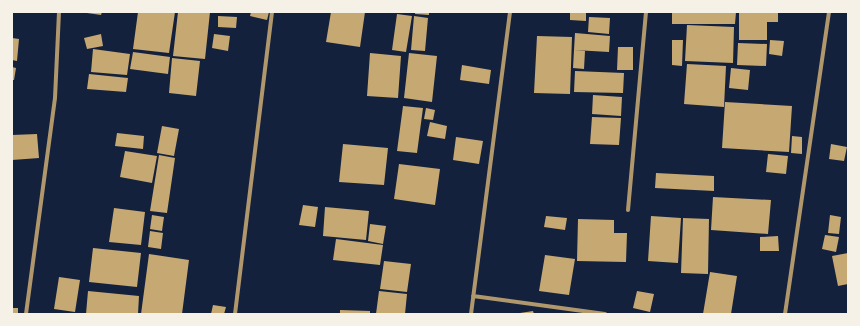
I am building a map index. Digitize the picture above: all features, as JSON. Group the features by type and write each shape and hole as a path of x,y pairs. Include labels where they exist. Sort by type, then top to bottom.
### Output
{"street":[{"path":"26,314 55,98 59,12"},
{"path":"235,314 272,12"},
{"path":"471,314 510,12"},
{"path":"628,210 646,12"},
{"path":"785,314 829,12"},
{"path":"473,296 605,314"}],"building":[{"path":"87,12 102,12 101,15"},
{"path":"138,12 175,12 169,53 133,49"},
{"path":"178,12 210,12 205,59 173,56"},
{"path":"251,12 269,12 267,20 250,16"},
{"path":"331,12 365,12 360,47 326,42"},
{"path":"415,12 429,12 429,15 415,14"},
{"path":"570,12 586,12 586,21 570,20"},
{"path":"672,12 736,12 735,24 672,24"},
{"path":"739,12 778,12 778,22 767,22 767,40 739,40"},
{"path":"397,14 412,16 406,52 392,50"},
{"path":"218,16 237,17 236,28 218,27"},
{"path":"414,16 428,18 425,51 411,50"},
{"path":"589,17 610,18 609,34 588,32"},
{"path":"687,25 734,27 733,63 685,61"},
{"path":"575,33 610,36 609,52 574,50"},
{"path":"101,34 103,46 87,49 84,38"},
{"path":"214,34 230,36 228,51 212,48"},
{"path":"537,36 572,37 570,94 534,93"},
{"path":"12,38 19,39 17,61 12,60"},
{"path":"672,40 683,40 682,66 672,65"},
{"path":"770,40 784,41 782,56 769,54"},
{"path":"738,43 767,44 766,66 737,65"},
{"path":"618,47 633,47 633,70 617,70"},
{"path":"93,49 130,54 127,75 91,72"},
{"path":"574,50 585,51 584,69 573,68"},
{"path":"133,52 170,57 168,74 130,69"},
{"path":"370,53 401,56 398,98 367,96"},
{"path":"409,53 437,56 432,102 404,98"},
{"path":"172,58 200,61 196,96 169,93"},
{"path":"687,64 726,66 724,107 684,104"},
{"path":"462,65 491,70 489,84 460,80"},
{"path":"12,67 16,68 14,80 12,80"},
{"path":"731,68 750,70 748,90 729,88"},
{"path":"575,71 624,73 623,93 574,92"},
{"path":"89,74 128,78 126,92 87,89"},
{"path":"593,95 622,97 621,116 592,114"},
{"path":"725,102 792,106 789,152 722,148"},
{"path":"403,106 423,108 417,153 397,151"},
{"path":"426,108 435,110 433,120 424,119"},
{"path":"592,117 621,118 619,145 590,144"},
{"path":"430,122 447,126 445,139 427,136"},
{"path":"162,126 179,129 174,156 157,153"},
{"path":"117,133 144,136 143,149 115,146"},
{"path":"37,134 39,158 12,160 12,135"},
{"path":"792,136 802,137 802,154 791,153"},
{"path":"456,137 483,141 479,164 453,160"},
{"path":"343,144 388,148 384,185 339,182"},
{"path":"831,144 847,147 844,161 829,159"},
{"path":"125,151 157,156 152,183 120,177"},
{"path":"768,154 788,156 786,174 766,172"},
{"path":"159,155 175,158 167,213 150,211"},
{"path":"399,164 440,169 435,205 394,199"},
{"path":"656,173 714,176 714,191 655,188"},
{"path":"713,197 771,200 768,234 711,230"},
{"path":"303,205 318,207 315,227 299,225"},
{"path":"325,207 369,211 366,240 323,236"},
{"path":"114,208 145,212 141,245 109,242"},
{"path":"152,215 164,217 162,231 150,229"},
{"path":"830,215 841,217 839,234 828,233"},
{"path":"546,216 567,218 565,230 544,227"},
{"path":"651,216 681,218 678,263 648,261"},
{"path":"683,218 709,219 708,274 681,273"},
{"path":"578,219 614,220 614,233 627,233 626,262 577,261"},
{"path":"370,224 386,226 383,244 368,241"},
{"path":"150,231 163,233 161,249 148,247"},
{"path":"825,235 839,237 836,252 822,249"},
{"path":"778,236 779,251 760,251 760,237"},
{"path":"336,239 383,245 380,265 333,260"},
{"path":"93,248 141,253 137,287 89,282"},
{"path":"848,253 848,284 838,286 832,256"},
{"path":"149,254 189,260 182,314 141,314"},
{"path":"545,255 575,259 569,295 539,291"},
{"path":"384,261 411,264 407,292 380,289"},
{"path":"710,272 737,276 731,314 703,314"},
{"path":"59,277 80,280 75,312 54,309"},
{"path":"88,291 139,296 138,314 86,314"},
{"path":"379,291 407,294 405,314 376,314"},
{"path":"637,291 654,294 650,312 633,308"},
{"path":"213,305 226,307 224,314 211,314"},
{"path":"12,308 18,308 18,314 12,314"},
{"path":"340,310 370,311 370,314 340,314"},
{"path":"533,311 534,314 520,313"}]}
